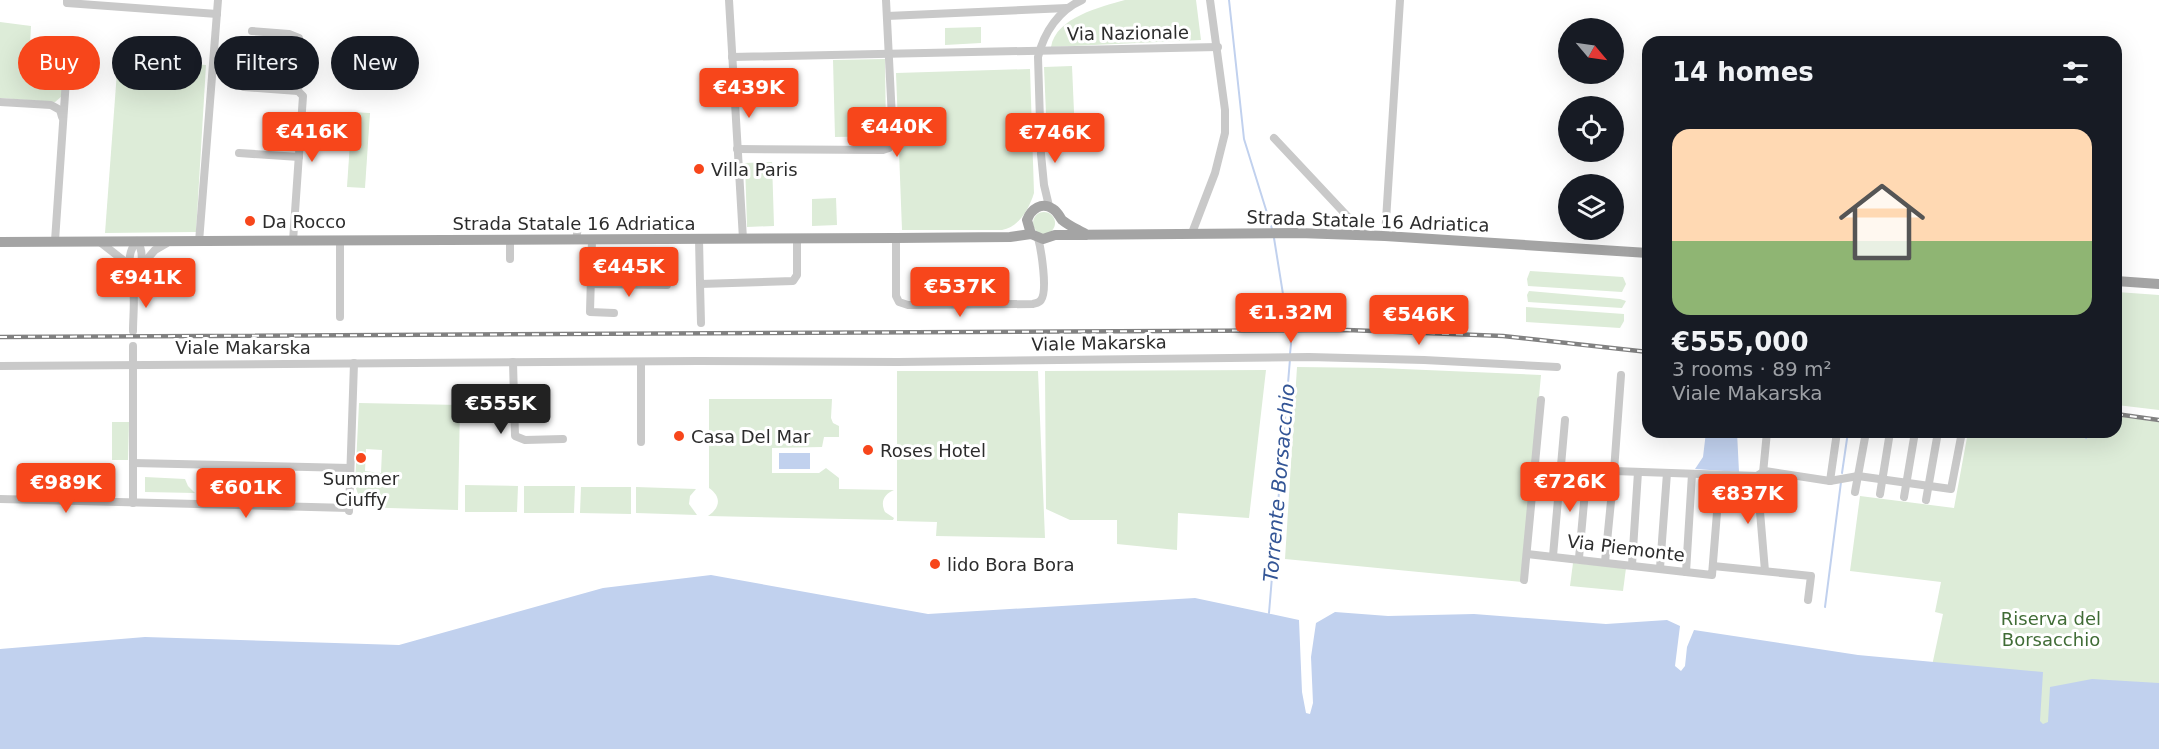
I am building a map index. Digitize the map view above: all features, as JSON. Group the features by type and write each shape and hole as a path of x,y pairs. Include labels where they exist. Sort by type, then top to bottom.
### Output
{"main road":[{"path":"1060,218 1060,228 1040,234 1029,215 1036,208 1048,206 1054,209 1060,218 1087,235"},
{"name":"Strada Statale 16 Adriatica","path":"138,241 199,243 510,239 797,239 1010,237 1040,234 1299,233 1385,236 1642,253"},
{"path":"0,242 138,241"},
{"path":"2122,281 2159,284"}],"street":[{"path":"67,0 67,3 217,14"},
{"path":"199,243 218,0"},
{"path":"729,0 743,239"},
{"path":"737,149 883,150 889,148 893,138 886,0"},
{"name":"Via Nazionale","path":"1044,185 1039,97 1040,52 1052,25 1068,8 1082,0"},
{"path":"1192,233 1213,178 1225,134 1225,110 1218,47 1210,0"},
{"path":"1385,236 1400,0"},
{"name":"Via Nazionale","path":"886,16 1068,8"},
{"path":"252,31 299,38 301,47 299,92"},
{"name":"Via Nazionale","path":"732,57 1218,47"},
{"path":"56,241 65,90"},
{"path":"277,90 299,92 303,96 293,241"},
{"path":"0,102 54,106 60,110 63,120"},
{"path":"1274,138 1365,235"},
{"path":"239,153 299,156"},
{"path":"1044,185 1048,206"},
{"path":"1036,208 1044,185"},
{"path":"576,240 578,228"},
{"path":"896,238 896,296 899,302 906,305 1036,303 1043,295 1040,234"},
{"path":"699,238 700,323"},
{"path":"510,239 510,259"},
{"path":"700,284 793,281 797,275 797,239"},
{"path":"592,240 590,312 614,313"},
{"path":"133,331 134,287 128,264 132,248 138,241 142,251 141,266 134,287"},
{"path":"141,266 157,248 170,241"},
{"path":"340,241 340,317"},
{"path":"100,242 128,264"},
{"path":"591,284 667,285"},
{"path":"133,346 133,503"},
{"name":"Viale Makarska","path":"0,366 898,362 1309,357 1557,367"},
{"path":"513,362 515,436 525,440 563,439"},
{"path":"641,362 641,442"},
{"path":"0,499 349,510 354,363"},
{"path":"1605,562 1621,375"},
{"path":"1524,580 1541,400"},
{"path":"1554,556 1565,420"},
{"path":"1765,571 1760,474 1766,438"},
{"path":"1830,481 1836,438"},
{"path":"1856,492 1865,438"},
{"path":"1880,494 1889,438"},
{"path":"1904,497 1914,438"},
{"path":"1926,500 1937,438"},
{"path":"1535,468 1720,475 1760,474 1765,471 1830,481 1858,476 1952,489 1961,438"},
{"path":"133,463 350,468"},
{"path":"1579,558 1587,470"},
{"path":"1632,565 1638,472"},
{"path":"1660,568 1667,473"},
{"path":"1686,572 1692,474"},
{"path":"1720,475 1713,566 1811,576 1808,600"},
{"name":"Via Piemonte","path":"1527,554 1579,558 1712,575 1713,566"}],"green space":[{"path":"1125,0 1196,0 1201,40 1051,47 1061,28 1070,21 1092,10"},
{"path":"0,22 31,26 30,36 18,36 18,90 63,90 62,96 55,102 0,98"},
{"path":"981,27 981,43 945,45 945,28"},
{"path":"885,59 886,136 835,137 833,60"},
{"path":"202,65 206,65 196,232 105,233 116,90 202,90"},
{"path":"1072,66 1075,135 1047,137 1044,67"},
{"path":"1030,69 1034,193 1023,216 1013,225 1002,230 902,230 896,73"},
{"path":"352,112 370,113 365,188 347,187"},
{"path":"772,162 774,226 747,227 745,163"},
{"path":"836,198 837,225 812,226 812,199"},
{"path":"1044,212 1052,215 1055,223 1052,231 1044,234 1036,231 1033,223 1036,215"},
{"path":"1530,271 1623,277 1626,284 1622,292 1528,286 1527,279"},
{"path":"1529,291 1626,301 1622,308 1528,302"},
{"path":"2122,292 2159,295 2159,410 2122,406"},
{"path":"1526,307 1624,314 1624,321 1620,328 1526,322"},
{"path":"1297,367 1541,375 1522,582 1285,559"},
{"path":"1266,370 1249,518 1178,513 1177,550 1117,544 1117,520 1070,520 1046,509 1045,371"},
{"path":"897,371 1038,371 1045,538 936,536 937,522 897,521"},
{"path":"709,399 832,399 831,418 833,423 839,426 839,437 824,437 822,447 772,448 772,473 819,473 826,468 839,478 839,489 894,490 885,496 883,502 885,512 894,518 893,520 708,516 715,510 718,502 716,495 709,488"},
{"path":"359,403 460,405 458,510 354,507 359,497 355,485","holes":["366,449 382,450 381,473 365,471"]},
{"name":"Riserva del Borsacchio","path":"2122,417 2159,422 2159,746 1919,727 1943,614 1935,612 1941,582 1850,571 1860,496 1954,508 1967,438 2122,438"},
{"path":"112,422 129,422 128,460 112,460"},
{"path":"145,477 185,479 195,493 145,492"},
{"path":"225,480 290,482 290,494 215,493"},
{"path":"465,485 518,486 517,512 465,512"},
{"path":"524,486 575,486 574,513 524,513"},
{"path":"581,487 631,487 631,514 580,513"},
{"path":"636,487 696,489 690,496 689,504 697,515 636,513"},
{"path":"1573,563 1626,568 1623,591 1570,586"}],"water":[{"path":"1705,438 1737,438 1739,472 1695,469 1703,457"},
{"path":"779,453 810,453 810,469 779,469"},
{"path":"711,575 928,614 1195,598 1299,620 1302,692 1306,713 1310,714 1313,703 1311,657 1316,623 1335,612 1388,616 1474,614 1606,624 1667,620 1680,626 1675,666 1681,671 1685,666 1687,647 1694,630 1858,655 2043,672 2040,721 2043,724 2048,722 2050,687 2092,679 2159,683 2159,749 0,749 0,649 145,637 399,645 603,588"}],"waterway":[{"name":"Torrente Borsacchio","path":"1229,0 1244,139 1272,229"},
{"name":"Torrente Borsacchio","path":"1274,238 1291,344 1290,354"},
{"name":"Torrente Borsacchio","path":"1269,613 1290,359"},
{"path":"1842,473 1847,438"},
{"path":"1825,607 1841,482"}],"railway":[{"path":"0,337 1347,330 1503,336 1642,351"},
{"path":"2122,415 2159,420"}],"place":[{"name":"Villa Paris","path":"699,169"},
{"name":"Da Rocco","path":"250,221"},
{"name":"Casa Del Mar","path":"679,436"},
{"name":"Roses Hotel","path":"868,450"},
{"name":"Summer Ciuffy","path":"361,458"},
{"name":"lido Bora Bora","path":"935,564"}]}
